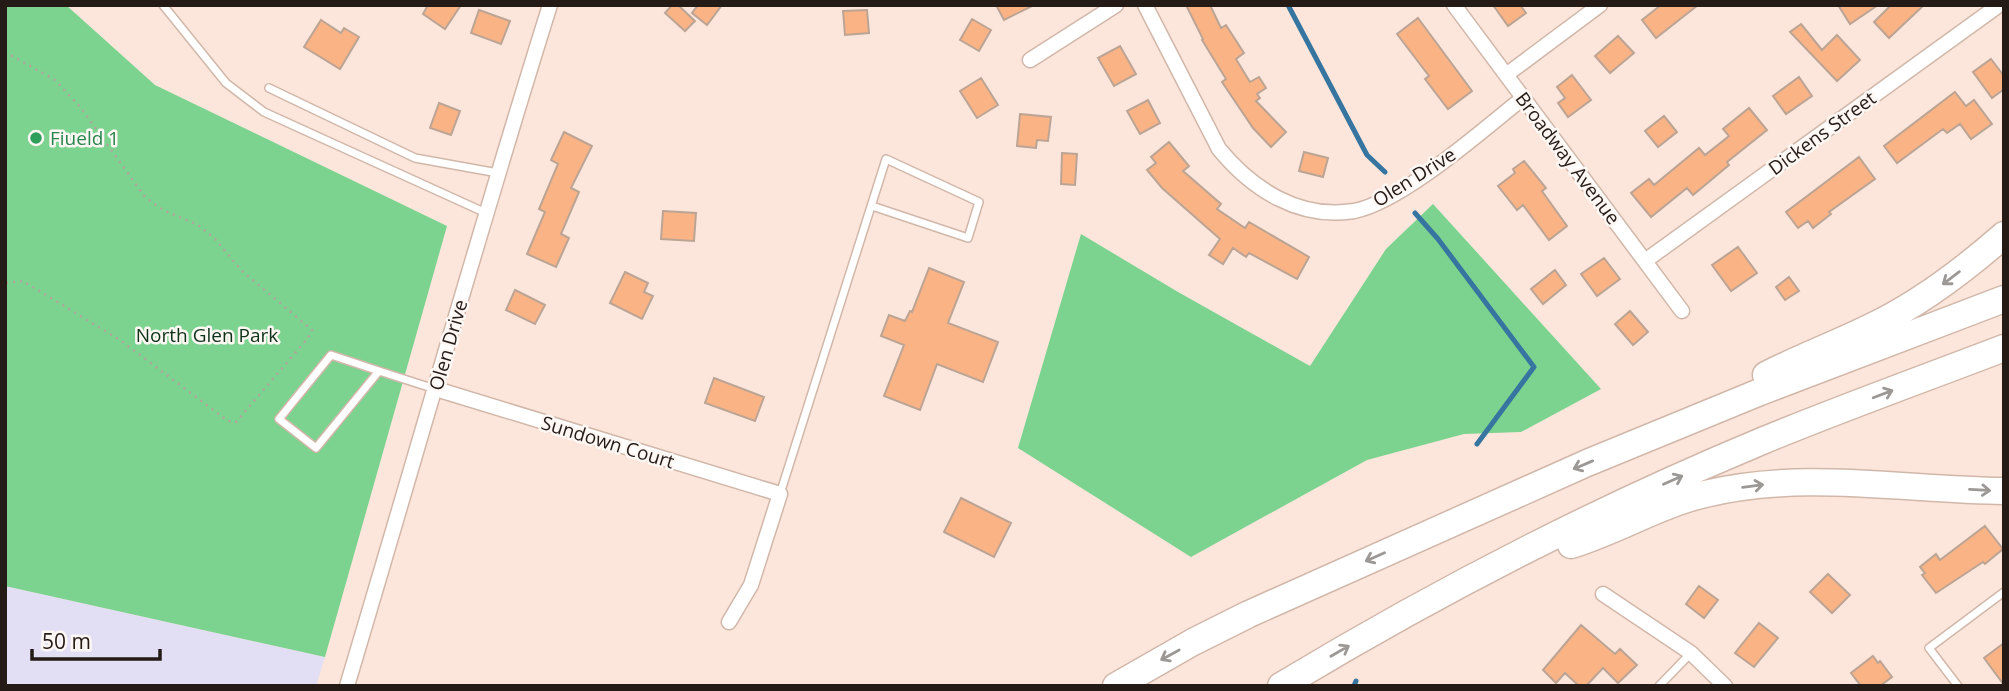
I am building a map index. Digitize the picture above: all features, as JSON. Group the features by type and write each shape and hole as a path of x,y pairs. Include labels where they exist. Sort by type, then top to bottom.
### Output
{"highway":[{"path":"1646,438 1801,356 1892,317 1951,278 2004,234"},
{"path":"1116,686 1193,642 1282,599 1646,438 2004,299"},
{"path":"1281,686 1371,632 1479,574 1638,496 1761,442 2004,348"},
{"path":"1479,574 1588,540 1686,498 1732,488 1781,482 1829,481 2004,491"}],"street":[{"name":"Olen Drive","path":"347,686 550,5"},
{"path":"1030,60 1116,5"},
{"name":"Olen Drive","path":"1145,5 1219,149 1251,182 1283,201 1302,207 1320,211 1354,211 1384,200 1441,162 1523,98"},
{"name":"Broadway Avenue","path":"1454,5 1682,311"},
{"path":"1506,75 1600,5"},
{"name":"Dickens Street","path":"1644,261 1999,5"},
{"name":"Sundown Court","path":"436,389 780,494"},
{"path":"729,622 751,584 780,494"},
{"path":"1603,594 1691,653 1725,686"}],"lane":[{"path":"163,5 226,83 264,112 486,213"},
{"path":"269,88 415,158 498,173"},
{"path":"780,494 886,159 979,202 968,238 872,206"},
{"path":"379,371 316,449 279,419 331,355 436,389"},
{"path":"1958,686 1929,648 2004,592"},
{"path":"1660,686 1691,653"}],"path":[{"path":"5,52 55,80 81,108 145,197 163,210 198,225 215,239 242,271 312,330 236,422 228,421 120,340 23,281 5,283"}],"shaded area":[{"path":"5,586 325,657 316,686 5,686"}],"green space":[{"name":"North Glen Park","path":"5,5 66,5 155,85 447,226 325,657 5,586"},
{"path":"1433,204 1601,389 1521,432 1464,434 1367,460 1191,557 1018,448 1081,234 1310,366 1386,249"}],"building":[{"path":"428,5 461,5 445,29 423,14"},
{"path":"672,5 678,5 695,21 685,31 665,13"},
{"path":"698,5 722,5 707,25 692,13"},
{"path":"996,5 1034,5 1004,20"},
{"path":"1186,5 1210,5 1221,28 1226,25 1244,53 1236,59 1250,82 1259,77 1266,88 1257,94 1260,98 1256,101 1286,132 1271,147 1253,128 1222,82 1226,79 1202,40"},
{"path":"1493,5 1520,5 1526,13 1508,26"},
{"path":"1661,5 1698,5 1656,38 1642,20"},
{"path":"1838,5 1878,5 1850,24"},
{"path":"1891,5 1924,5 1889,38 1874,22"},
{"path":"479,10 510,21 501,44 471,33"},
{"path":"867,10 869,33 845,35 843,11"},
{"path":"1418,18 1472,91 1448,109 1425,79 1429,76 1397,34"},
{"path":"972,19 991,30 979,51 960,40"},
{"path":"321,20 341,33 344,28 359,37 340,69 304,47"},
{"path":"1801,24 1822,50 1837,35 1860,60 1837,81 1790,32"},
{"path":"1618,36 1634,53 1610,73 1595,56"},
{"path":"1120,46 1136,74 1114,86 1098,58"},
{"path":"1991,59 2004,76 2004,89 1992,98 1973,72"},
{"path":"1572,75 1591,100 1568,117 1558,103 1565,98 1557,87"},
{"path":"1799,77 1812,96 1786,114 1773,96"},
{"path":"981,78 998,105 977,118 960,91"},
{"path":"1955,92 1966,106 1974,100 1992,124 1971,139 1960,124 1947,133 1943,129 1897,163 1884,146"},
{"path":"1148,100 1160,123 1140,134 1127,111"},
{"path":"439,103 460,111 451,135 430,128"},
{"path":"1749,108 1767,130 1727,162 1729,165 1693,195 1687,188 1651,217 1631,193 1649,179 1654,185 1699,148 1705,155 1729,136 1723,129"},
{"path":"1020,114 1051,117 1048,141 1037,140 1036,148 1017,146"},
{"path":"1664,116 1677,132 1658,147 1645,131"},
{"path":"564,132 592,146 571,188 579,192 561,234 569,238 556,267 527,254 545,212 539,209 558,164 551,160"},
{"path":"1169,142 1189,166 1183,171 1221,204 1217,209 1245,228 1249,222 1309,257 1297,279 1249,253 1246,257 1233,248 1223,264 1209,255 1220,239 1162,188 1147,170 1156,163 1151,157"},
{"path":"1304,152 1328,158 1323,177 1299,171"},
{"path":"1062,153 1077,154 1075,185 1061,184"},
{"path":"1859,157 1875,179 1829,212 1831,214 1813,228 1808,221 1798,228 1786,212"},
{"path":"1524,161 1546,188 1542,191 1567,226 1549,240 1523,205 1517,210 1498,186 1515,173 1513,169"},
{"path":"663,211 696,213 694,241 661,239"},
{"path":"1738,247 1757,273 1731,291 1712,265"},
{"path":"1604,258 1620,279 1597,296 1581,274"},
{"path":"929,268 964,282 948,323 998,342 983,382 937,364 920,410 884,396 904,345 881,336 889,315 905,321 910,311 912,312"},
{"path":"1555,270 1566,285 1543,304 1531,289"},
{"path":"625,272 648,283 644,292 653,296 642,319 610,303"},
{"path":"1789,277 1799,291 1785,300 1776,287"},
{"path":"515,290 545,305 535,324 506,310"},
{"path":"1630,311 1648,332 1633,345 1615,324"},
{"path":"714,378 764,397 755,421 705,403"},
{"path":"961,498 1011,523 994,557 944,532"},
{"path":"1985,526 2003,549 1985,564 1983,562 1936,593 1922,575 1925,573 1920,567 1936,554 1940,560"},
{"path":"1828,574 1850,595 1832,613 1810,592"},
{"path":"1699,586 1718,600 1704,618 1686,604"},
{"path":"1759,623 1778,638 1754,667 1735,653"},
{"path":"1581,625 1615,654 1620,649 1637,665 1618,683 1603,668 1586,686 1579,686 1565,673 1556,683 1543,670"},
{"path":"2004,643 2004,685 1984,658"},
{"path":"1873,656 1892,677 1880,686 1861,686 1851,673"}],"waterway":[{"path":"1288,5 1367,155 1385,172"},
{"path":"1415,213 1438,239 1534,367 1477,444"},
{"path":"1354,686 1356,681"}],"place":[{"name":"Fiueld 1","path":"36,138"}]}
